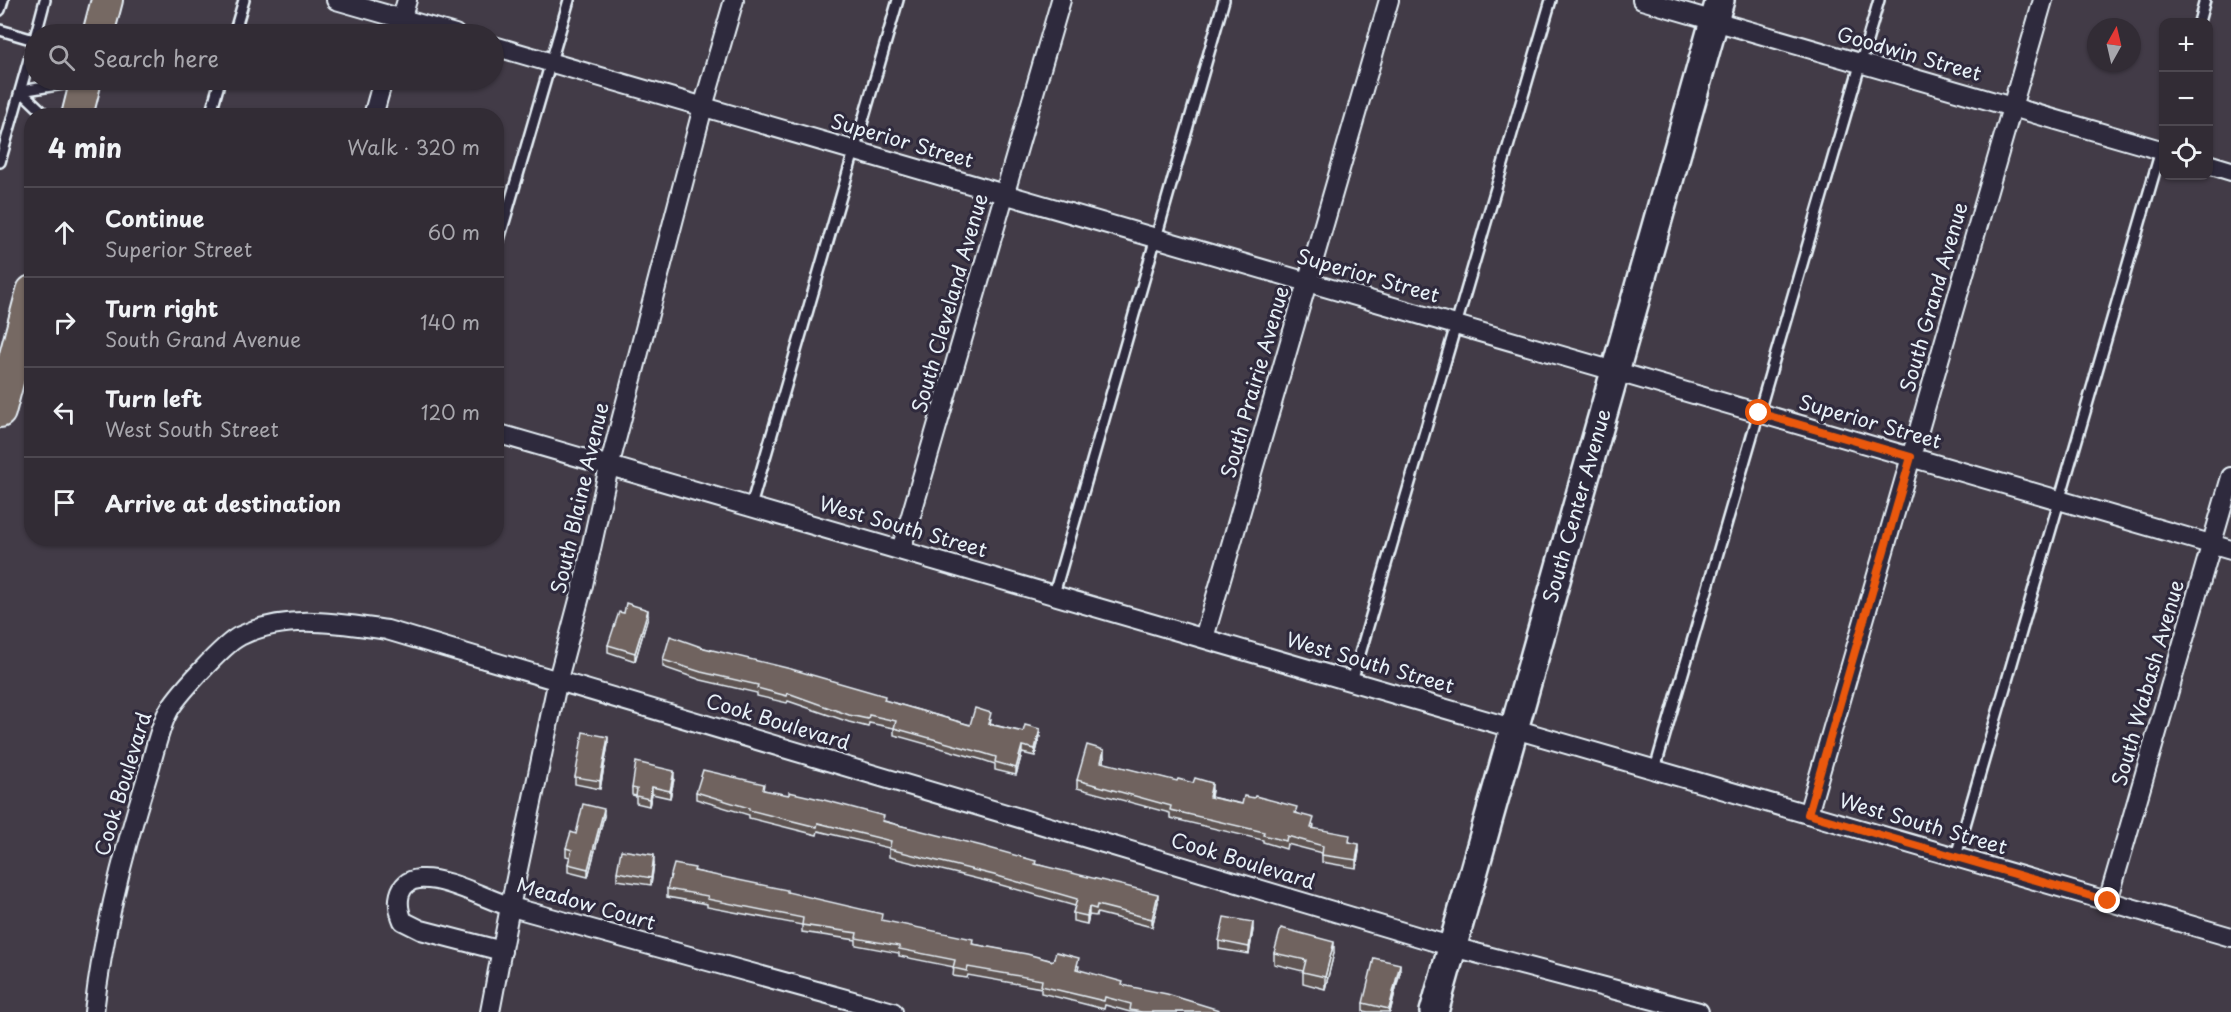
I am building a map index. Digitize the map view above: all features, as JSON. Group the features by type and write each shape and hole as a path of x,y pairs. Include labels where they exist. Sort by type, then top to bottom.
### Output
{"main road":[{"path":"101,24 107,0"},
{"path":"79,108 84,90"},
{"path":"2,395 24,319"}],"street":[{"path":"336,0 392,24"},
{"path":"400,24 407,0"},
{"name":"South Blaine Avenue","path":"490,1012 558,679 583,585 609,467 734,0"},
{"name":"South Cleveland Avenue","path":"901,550 1061,0"},
{"name":"South Prairie Avenue","path":"1204,638 1389,0"},
{"name":"Goodwin Street","path":"1642,0 1717,10 1861,63 2159,148"},
{"name":"South Grand Avenue","path":"1808,814 2043,0"},
{"name":"South Center Avenue","path":"1434,1012 1717,10"},
{"name":"Superior Street","path":"504,49 2231,550"},
{"path":"375,108 380,90"},
{"path":"2213,166 2231,171"},
{"name":"West South Street","path":"504,435 2231,937"},
{"name":"South Wabash Avenue","path":"2108,901 2231,477"},
{"name":"Cook Boulevard","path":"94,1012 99,971 125,846 168,711 201,671 238,636 283,621 334,622 387,630 1453,947 1693,1011"},
{"name":"Meadow Court","path":"502,951 421,930 403,921 398,909 400,893 406,883 418,879 438,880 510,906 893,1012"}],"lane":[{"path":"0,10 3,0"},
{"path":"39,24 45,0"},
{"path":"237,24 244,0"},
{"path":"504,223 569,0"},
{"path":"752,506 898,0"},
{"path":"1054,594 1224,0"},
{"path":"1352,681 1551,0"},
{"path":"1655,769 1879,0"},
{"path":"2200,18 2205,0"},
{"path":"0,30 24,38"},
{"path":"0,162 24,80"},
{"path":"21,92 32,90"},
{"path":"212,108 217,90"},
{"path":"21,92 38,108"},
{"path":"1956,856 2159,163"}],"building":[{"path":"626,603 648,610 635,653 608,645 619,612 624,613"},
{"path":"670,636 704,648 791,669 885,696 884,700 970,725 975,708 991,713 988,724 1023,732 1025,725 1040,729 1035,749 1022,746 1016,768 995,762 996,757 894,728 896,721 869,715 868,719 849,715 788,693 787,696 757,688 758,685 701,672 663,660"},
{"path":"583,732 608,737 600,781 575,777"},
{"path":"1087,745 1104,750 1101,762 1177,781 1178,779 1193,783 1195,778 1212,783 1209,797 1242,804 1244,796 1254,798 1255,796 1297,807 1295,813 1314,818 1311,828 1350,835 1349,842 1359,844 1356,860 1322,855 1323,846 1287,836 1286,841 1263,835 1264,832 1170,810 1171,806 1077,780"},
{"path":"636,762 674,771 670,791 652,787 649,799 636,796 637,789 632,788"},
{"path":"703,770 764,784 763,790 789,795 789,792 824,800 884,816 882,821 1036,861 1035,864 1158,894 1152,919 1097,905 1096,909 1089,907 1087,916 1073,913 1077,899 994,875 889,849 891,841 818,823 817,827 749,810 749,808 696,792"},
{"path":"583,804 604,809 588,869 568,864 572,850 566,848 571,832 576,834"},
{"path":"621,850 654,855 651,878 617,872"},
{"path":"674,864 695,868 694,871 787,890 787,892 882,914 881,920 973,939 972,944 1053,961 1056,952 1079,958 1076,969 1123,982 1122,985 1167,994 1219,1010 1218,1012 1142,1012 1130,1010 1131,1004 1105,997 1104,1001 1041,986 1042,980 968,967 967,971 953,968 955,960 856,938 857,933 802,925 803,918 667,889"},
{"path":"1224,917 1253,922 1249,947 1219,941"},
{"path":"1281,928 1334,942 1325,977 1303,972 1306,960 1274,953"},
{"path":"1374,958 1400,964 1389,1009 1363,1003"}],"route":[{"path":"1759,413 1911,457 1808,814 2108,901"}]}
